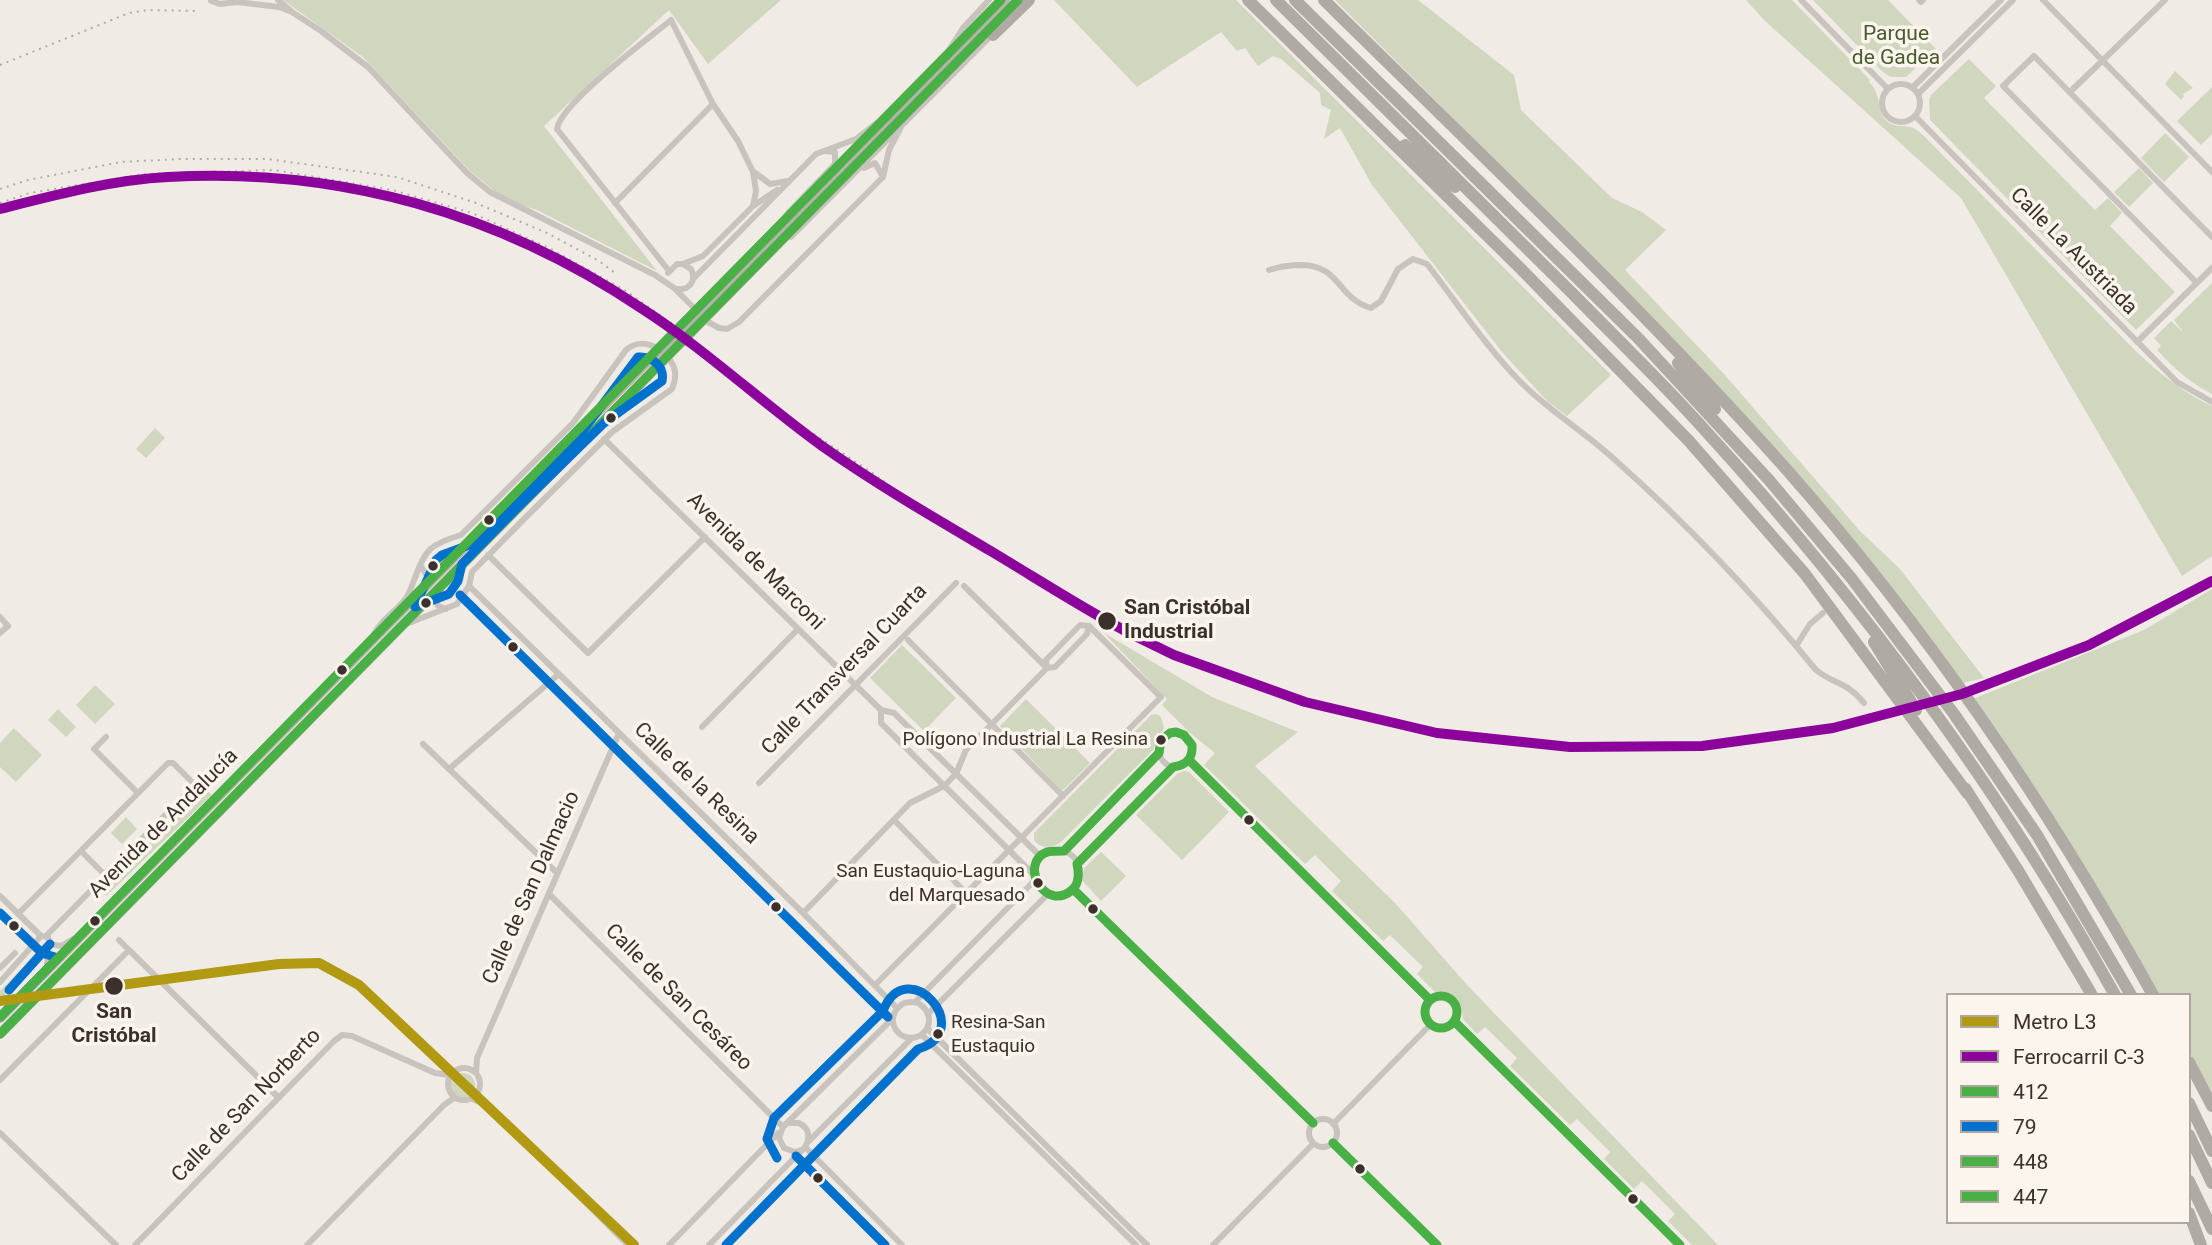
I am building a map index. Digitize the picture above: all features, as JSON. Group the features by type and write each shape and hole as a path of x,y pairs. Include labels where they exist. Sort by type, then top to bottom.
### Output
{"highway":[{"path":"993,35 1028,0"},
{"path":"1245,0 1513,261 1689,440 1902,685 1940,718 2027,846 2114,993"},
{"path":"1276,0 1535,256 1702,426 1818,561 1902,685 1920,723 2020,872 2091,993"},
{"path":"1295,0 1639,338 1769,480 1833,557 1954,714 2037,835 2130,993"},
{"path":"1324,0 1627,300 1789,472 1895,602 1974,710 2108,914 2152,993"},
{"path":"1330,0 1498,166 1535,208"},
{"path":"1336,88 1535,256"},
{"path":"1627,300 1805,513 1833,557"},
{"path":"2191,1066 2212,1105"},
{"path":"2191,1096 2212,1134"},
{"path":"2191,1107 2212,1151"},
{"path":"2191,1139 2212,1183"},
{"path":"2191,1185 2212,1229"},
{"path":"2191,1218 2201,1245"}],"main road":[{"name":"Avenida de Andalucía","path":"710,307 773,235 1005,0"},
{"name":"Avenida de Andalucía","path":"0,1018 439,573 1018,0"},
{"name":"Avenida de Andalucía","path":"0,1034 475,551 642,375"}],"street":[{"path":"210,0 227,4 267,4 292,12"},
{"path":"278,0 368,67 451,157 491,192 655,275 672,287 708,322 719,328 727,329 739,322 883,177 889,150 902,125"},
{"path":"934,71 963,28 989,0"},
{"path":"1801,0 1888,89"},
{"path":"1912,88 2001,0"},
{"path":"1918,94 2013,0"},
{"path":"2043,0 2212,172"},
{"path":"2070,92 2165,0"},
{"path":"672,287 668,273 656,256 559,132 558,122 577,100 671,20 713,104 738,141 753,172 756,191 753,206"},
{"path":"710,307 769,260 993,35"},
{"path":"879,121 948,50"},
{"path":"2197,283 2003,86 2034,56 2212,237"},
{"path":"1896,85 1912,88 1918,94 1920,106 1915,116 1901,122 1886,115 1882,101 1888,89 1896,85"},
{"path":"615,203 713,104"},
{"path":"687,288 816,154 856,139 898,107"},
{"name":"Calle La Austriada","path":"1915,116 2177,382 2212,402"},
{"path":"773,235 789,212 835,164 835,152 823,151"},
{"path":"843,186 868,164 875,163 883,177"},
{"path":"753,172 770,184 790,181"},
{"path":"655,275 668,273 680,264 704,256 753,206 790,181"},
{"path":"656,256 691,269 694,278"},
{"path":"1269,271 1284,264 1315,265 1325,269 1357,304 1371,308 1381,301 1398,269 1413,259 1427,264 1511,372 1547,408 1608,453 1667,506 1769,614 1816,670 1849,687 1864,703"},
{"path":"2137,342 2212,268"},
{"path":"672,287 687,288"},
{"path":"687,288 695,308"},
{"name":"Avenida de Andalucía","path":"334,694 346,686 411,621 457,604 469,586 472,572 604,439 672,389 675,372 672,363 655,346 643,342 633,344 573,424 461,535 431,547 420,563"},
{"name":"Avenida de Marconi","path":"604,439 881,710"},
{"path":"488,555 588,653 705,537"},
{"name":"Avenida de Andalucía","path":"446,609 440,607 436,599 441,590 469,562 475,551"},
{"path":"420,563 421,570 426,574 439,573"},
{"path":"369,644 376,628 407,597 420,563"},
{"name":"Calle Transversal Cuarta","path":"760,783 956,583"},
{"name":"Calle de la Resina","path":"469,586 897,1008"},
{"path":"964,586 1046,668"},
{"path":"1796,646 1810,624 1823,613"},
{"path":"0,617 8,625 0,633"},
{"path":"875,985 1161,697 1089,626 1080,625 1046,660 1046,668"},
{"path":"803,913 917,798 944,786 956,774 966,750 1046,668 1057,665 1087,634 1089,626"},
{"path":"702,727 798,629"},
{"path":"908,640 1063,796"},
{"path":"449,769 559,674"},
{"path":"915,1002 1034,878 1037,862 1047,852 1063,851 1070,855 1077,864 1079,875 1073,889 1061,895 1048,894 1040,888 1034,878 1008,850 881,723 881,710 894,713 1041,857"},
{"name":"Calle de San Dalmacio","path":"477,1073 477,1058 619,733"},
{"path":"1183,734 1192,743 1194,751 1190,761 1180,767 1164,763 1159,746 1166,736 1183,734"},
{"path":"106,737 94,749 138,793"},
{"path":"423,744 557,873"},
{"path":"1063,851 1159,753"},
{"path":"1190,761 1430,1000"},
{"path":"0,982 23,958 43,943 192,786 191,781 173,763 168,763 18,914"},
{"path":"936,778 942,770 949,767"},
{"path":"1077,864 1173,767"},
{"path":"951,793 958,790 963,781"},
{"path":"894,820 966,893"},
{"path":"81,851 105,875"},
{"path":"1073,889 1313,1123"},
{"name":"Calle de San Cesáreo","path":"549,894 783,1127"},
{"path":"893,1018 898,1032 904,1037 922,1035 927,1028 928,1014 1048,894"},
{"path":"0,897 43,943 48,957 46,971"},
{"path":"43,943 61,946 83,932"},
{"path":"119,940 279,1098"},
{"path":"0,1080 129,950"},
{"path":"0,968 15,953"},
{"path":"1445,996 1454,1001 1458,1011 1455,1022 1446,1028 1430,1024 1425,1010 1430,1000 1445,996"},
{"path":"669,1245 893,1018 897,1008 908,1002 915,1002 928,1014"},
{"path":"1455,1022 1680,1245"},
{"path":"1333,1124 1430,1024"},
{"path":"927,1028 1147,1245"},
{"name":"Calle de San Norberto","path":"135,1245 342,1035 352,1036 435,1073 449,1083"},
{"path":"922,1035 1136,1245"},
{"path":"709,1245 912,1038"},
{"name":"Calle de San Dalmacio","path":"465,1068 477,1058"},
{"path":"444,1105 449,1083 456,1069 465,1068 477,1073 482,1102"},
{"path":"449,1083 454,1098"},
{"path":"472,1099 479,1092"},
{"path":"454,1098 482,1102 628,1245"},
{"path":"307,1245 444,1105 454,1098"},
{"path":"1322,1119 1333,1124 1337,1134 1333,1143 1326,1147 1313,1144 1308,1135 1313,1123 1322,1119"},
{"path":"783,1127 793,1122 804,1126 808,1130 805,1146"},
{"path":"783,1127 780,1143 784,1148 789,1151 805,1146"},
{"path":"0,1133 116,1245"},
{"path":"1333,1143 1437,1245"},
{"path":"1213,1245 1313,1144"},
{"path":"805,1146 902,1245"}],"green space":[{"path":"283,0 781,0 708,64 669,10 544,126 657,271 537,210 507,201 470,171 363,57"},
{"path":"1054,0 1236,0 1611,375 1567,416 1547,401 1502,352 1372,185 1340,128 1324,139 1331,110 1321,105 1320,93 1281,59 1273,56 1258,66 1245,48 1237,51 1221,32 1137,87"},
{"path":"1335,0 1418,0 1514,75 1521,110 1612,198 1642,212 1666,230 1625,270 1724,374 1860,531 1900,569 1984,678 1962,683 1631,296"},
{"path":"1746,0 1792,0 1870,80 1881,113 1888,122 1916,129 1924,136 2138,353 2173,383 2212,406 2212,556 2182,576 1961,198 1764,20"},
{"name":"Parque de Gadea","path":"1813,0 1888,0 1936,49 1906,77 1891,77"},
{"path":"1969,59 1996,86 1984,98 2095,210 2108,198 2122,213 2110,226 2175,292 2136,330 1930,120 1929,99 1932,94"},
{"path":"2175,71 2193,88 2183,94 2181,100 2165,84"},
{"path":"2212,87 2212,134 2201,145 2177,121"},
{"path":"2165,133 2189,157 2164,182 2141,158"},
{"path":"2139,168 2153,183 2129,207 2114,192"},
{"path":"2212,283 2212,394 2189,380 2170,363 2157,350 2161,346 2154,338 2171,321 2184,333 2174,320"},
{"path":"155,428 165,438 146,458 136,449"},
{"path":"2212,589 2212,1092 2191,1055 2191,993 2157,993 1973,699 2144,630"},
{"path":"1104,633 1212,697 1298,732 1255,766 1396,904 1468,986 1718,1245 1692,1245 1668,1221 1675,1214 1642,1181 1634,1189 1604,1159 1610,1152 1577,1119 1570,1125 1510,1066 1517,1058 1485,1027 1477,1034 1463,1019 1459,1003 1453,997 1437,994 1417,974 1423,967 1390,935 1383,941 1332,891 1341,881 1315,855 1305,864 1204,765 1215,753 1162,705 1167,699"},
{"path":"902,645 956,698 924,731 870,678"},
{"path":"95,685 115,704 95,724 76,705"},
{"path":"1026,699 1090,763 1062,791 1000,726"},
{"path":"58,709 76,727 66,737 48,720"},
{"path":"1151,715 1161,717 1164,728 1153,750 1060,843 1046,847 1037,843 1034,833"},
{"path":"14,728 42,755 16,782 0,767 0,743"},
{"path":"1189,772 1229,812 1182,860 1136,815 1178,773"},
{"path":"203,787 212,795 106,896 97,888 108,877 111,879"},
{"path":"126,817 137,829 122,844 111,833"},
{"path":"1101,852 1126,876 1101,901 1082,880 1084,868"},
{"path":"38,952 43,959 0,1005 0,991"},
{"path":"463,1073 471,1077 475,1085 471,1093 463,1097 455,1093 451,1085 455,1077"}],"railway":[{"path":"0,65 129,13 148,10 195,11"},
{"path":"0,189 28,180 121,162 268,159 397,177 476,203 547,233 599,261 615,273"},
{"path":"0,203 30,193 144,174 274,170 392,190 472,213 549,248 626,291 674,325 770,405 874,474 931,517 1017,572"}],"metro line":[{"name":"L3","path":"0,1001 279,964 319,963 359,985 634,1245"}],"rail line":[{"name":"C-3","path":"0,209 125,181 232,176 294,180 355,189 415,203 474,222 531,246 587,275 641,308 842,460 1131,634 1174,655 1305,702 1437,733 1570,747 1702,746 1833,728 1962,694 2089,645 2212,581"}],"transit line":[{"name":"447","path":"0,1017 1001,0"},
{"name":"412","path":"0,1034 1018,0"},
{"name":"79","path":"638,357 648,358 656,363 661,371 662,381 604,423 516,509 462,564 458,581 449,594 415,607 436,560 469,545 582,432 638,357"},
{"name":"79","path":"460,595 888,1017"},
{"name":"448","path":"1176,732 1184,735 1192,745 1188,761 1173,767 1077,864 1078,881 1072,890 1062,895 1045,891 1038,884 1035,875 1039,858 1047,852 1064,851 1159,753 1161,740 1176,732"},
{"name":"448","path":"1190,761 1430,1000"},
{"name":"448","path":"1073,889 1313,1123"},
{"name":"79","path":"0,913 42,953 58,958 0,1017"},
{"name":"79","path":"9,990 50,944"},
{"name":"79","path":"777,1158 767,1139 774,1118 883,1011 894,995 907,989 920,992 932,1001 940,1013 941,1027 935,1040 918,1049 815,1154"},
{"name":"448","path":"1441,996 1453,1000 1457,1012 1453,1024 1441,1028 1429,1024 1425,1012 1429,1000 1441,996"},
{"name":"448","path":"1455,1022 1680,1245"},
{"name":"448","path":"1333,1143 1437,1245"},
{"name":"79","path":"726,1245 814,1155"},
{"name":"79","path":"796,1156 885,1245"}],"place":[{"name":"San Cristóbal Industrial","path":"1107,621"},
{"name":"Polígono Industrial La Resina","path":"1161,740"},
{"name":"San Eustaquio-Laguna del Marquesado","path":"1038,883"},
{"name":"San Cristóbal","path":"114,986"},
{"name":"Resina-San Eustaquio","path":"938,1034"}]}
